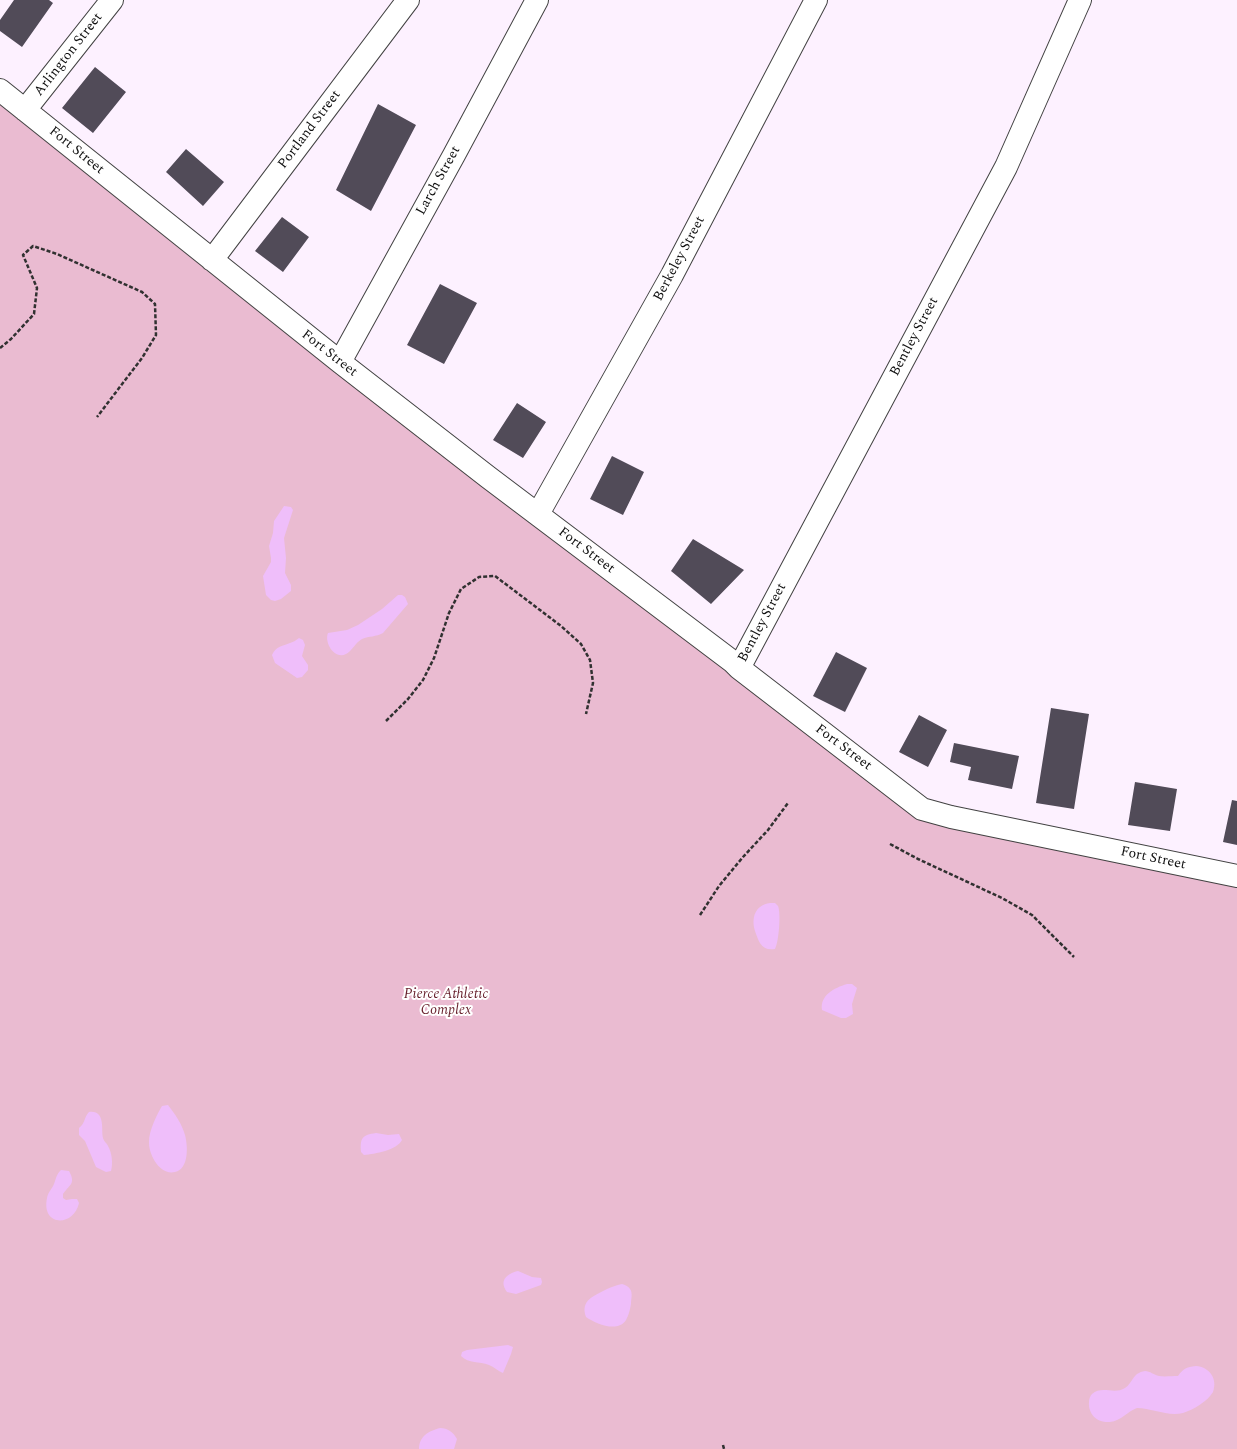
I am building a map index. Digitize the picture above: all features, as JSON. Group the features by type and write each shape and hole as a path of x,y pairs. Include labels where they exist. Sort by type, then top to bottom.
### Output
{"street":[{"name":"Arlington Street","path":"25,110 112,0"},
{"name":"Portland Street","path":"212,260 408,0"},
{"name":"Larch Street","path":"340,362 538,0"},
{"name":"Berkeley Street","path":"538,514 672,275 816,0"},
{"name":"Bentley Street","path":"739,668 1006,167 1080,0"},
{"name":"Fort Street","path":"0,90 340,362 733,662 922,809 1237,876"}],"path":[{"path":"0,348 11,339 34,314 37,288 23,255 33,246 63,256 142,292 155,304 156,335 142,358 97,417"},
{"path":"386,721 408,699 423,680 434,658 450,612 461,589 479,577 495,576 561,626 581,644 590,660 593,683 586,714"},
{"path":"700,915 729,874 768,830 788,803"},
{"path":"890,844 918,859 1002,898 1032,915 1074,957"}],"green space":[{"name":"Pierce Athletic Complex","path":"0,101 924,815 1237,886 1237,1449 0,1449"}],"sand":[{"path":"284,506 291,507 293,510 284,538 286,558 285,573 291,585 291,591 281,599 275,601 271,600 266,595 263,576 271,562 269,546 273,533 274,521"},
{"path":"398,595 405,597 408,604 383,633 362,639 346,654 338,655 331,649 327,641 328,633 347,630 358,625 382,609"},
{"path":"299,638 303,640 305,645 302,656 308,665 308,670 302,677 297,678 275,663 272,655 278,648"},
{"path":"775,903 779,910 778,934 775,949 767,949 761,945 754,926 755,913 761,906"},
{"path":"847,984 852,984 857,988 852,1004 853,1014 846,1018 841,1018 822,1010 823,1000 826,996 833,990"},
{"path":"168,1105 182,1127 186,1140 187,1151 185,1162 180,1170 175,1172 164,1171 156,1163 149,1146 149,1137 158,1113 162,1106"},
{"path":"89,1112 98,1114 102,1121 103,1138 108,1145 111,1155 111,1171 106,1172 96,1167 85,1141 79,1135 79,1128"},
{"path":"376,1133 388,1135 399,1134 402,1140 391,1149 364,1155 361,1152 361,1143 363,1138"},
{"path":"61,1170 69,1171 72,1179 71,1184 63,1194 63,1198 66,1200 77,1199 79,1203 76,1211 65,1220 53,1219 46,1208 48,1194"},
{"path":"518,1271 532,1277 541,1278 541,1285 516,1294 507,1292 504,1284 505,1278"},
{"path":"622,1284 629,1288 632,1294 629,1314 622,1324 612,1327 595,1322 586,1317 585,1306 589,1299 607,1289"},
{"path":"508,1345 513,1347 503,1373 489,1365 467,1360 461,1356 462,1352 467,1350"},
{"path":"1196,1366 1205,1369 1211,1374 1214,1387 1213,1392 1208,1399 1187,1412 1172,1414 1137,1408 1118,1420 1106,1422 1098,1420 1090,1411 1090,1397 1096,1391 1121,1390 1128,1386 1135,1376 1145,1371 1161,1376 1178,1376 1185,1369"},
{"path":"440,1428 452,1432 457,1439 454,1449 419,1449 419,1444 425,1435"}],"building":[{"path":"14,0 49,0 53,3 22,47 0,31 0,20"},
{"path":"95,67 126,92 93,133 62,108"},
{"path":"378,104 416,125 371,211 336,190"},
{"path":"186,149 224,182 203,206 166,172"},
{"path":"282,217 309,237 283,272 255,251"},
{"path":"440,284 477,303 444,364 407,345"},
{"path":"517,403 546,422 523,458 493,440"},
{"path":"612,456 644,472 623,515 590,499"},
{"path":"693,539 744,570 711,604 671,571"},
{"path":"836,652 867,668 845,712 813,696"},
{"path":"1051,708 1089,714 1074,809 1036,803"},
{"path":"919,715 947,730 928,767 899,752"},
{"path":"954,743 1019,756 1012,789 968,780 971,767 950,762"},
{"path":"1135,782 1177,789 1170,831 1128,825"},
{"path":"1232,800 1237,801 1237,845 1223,842"}]}
